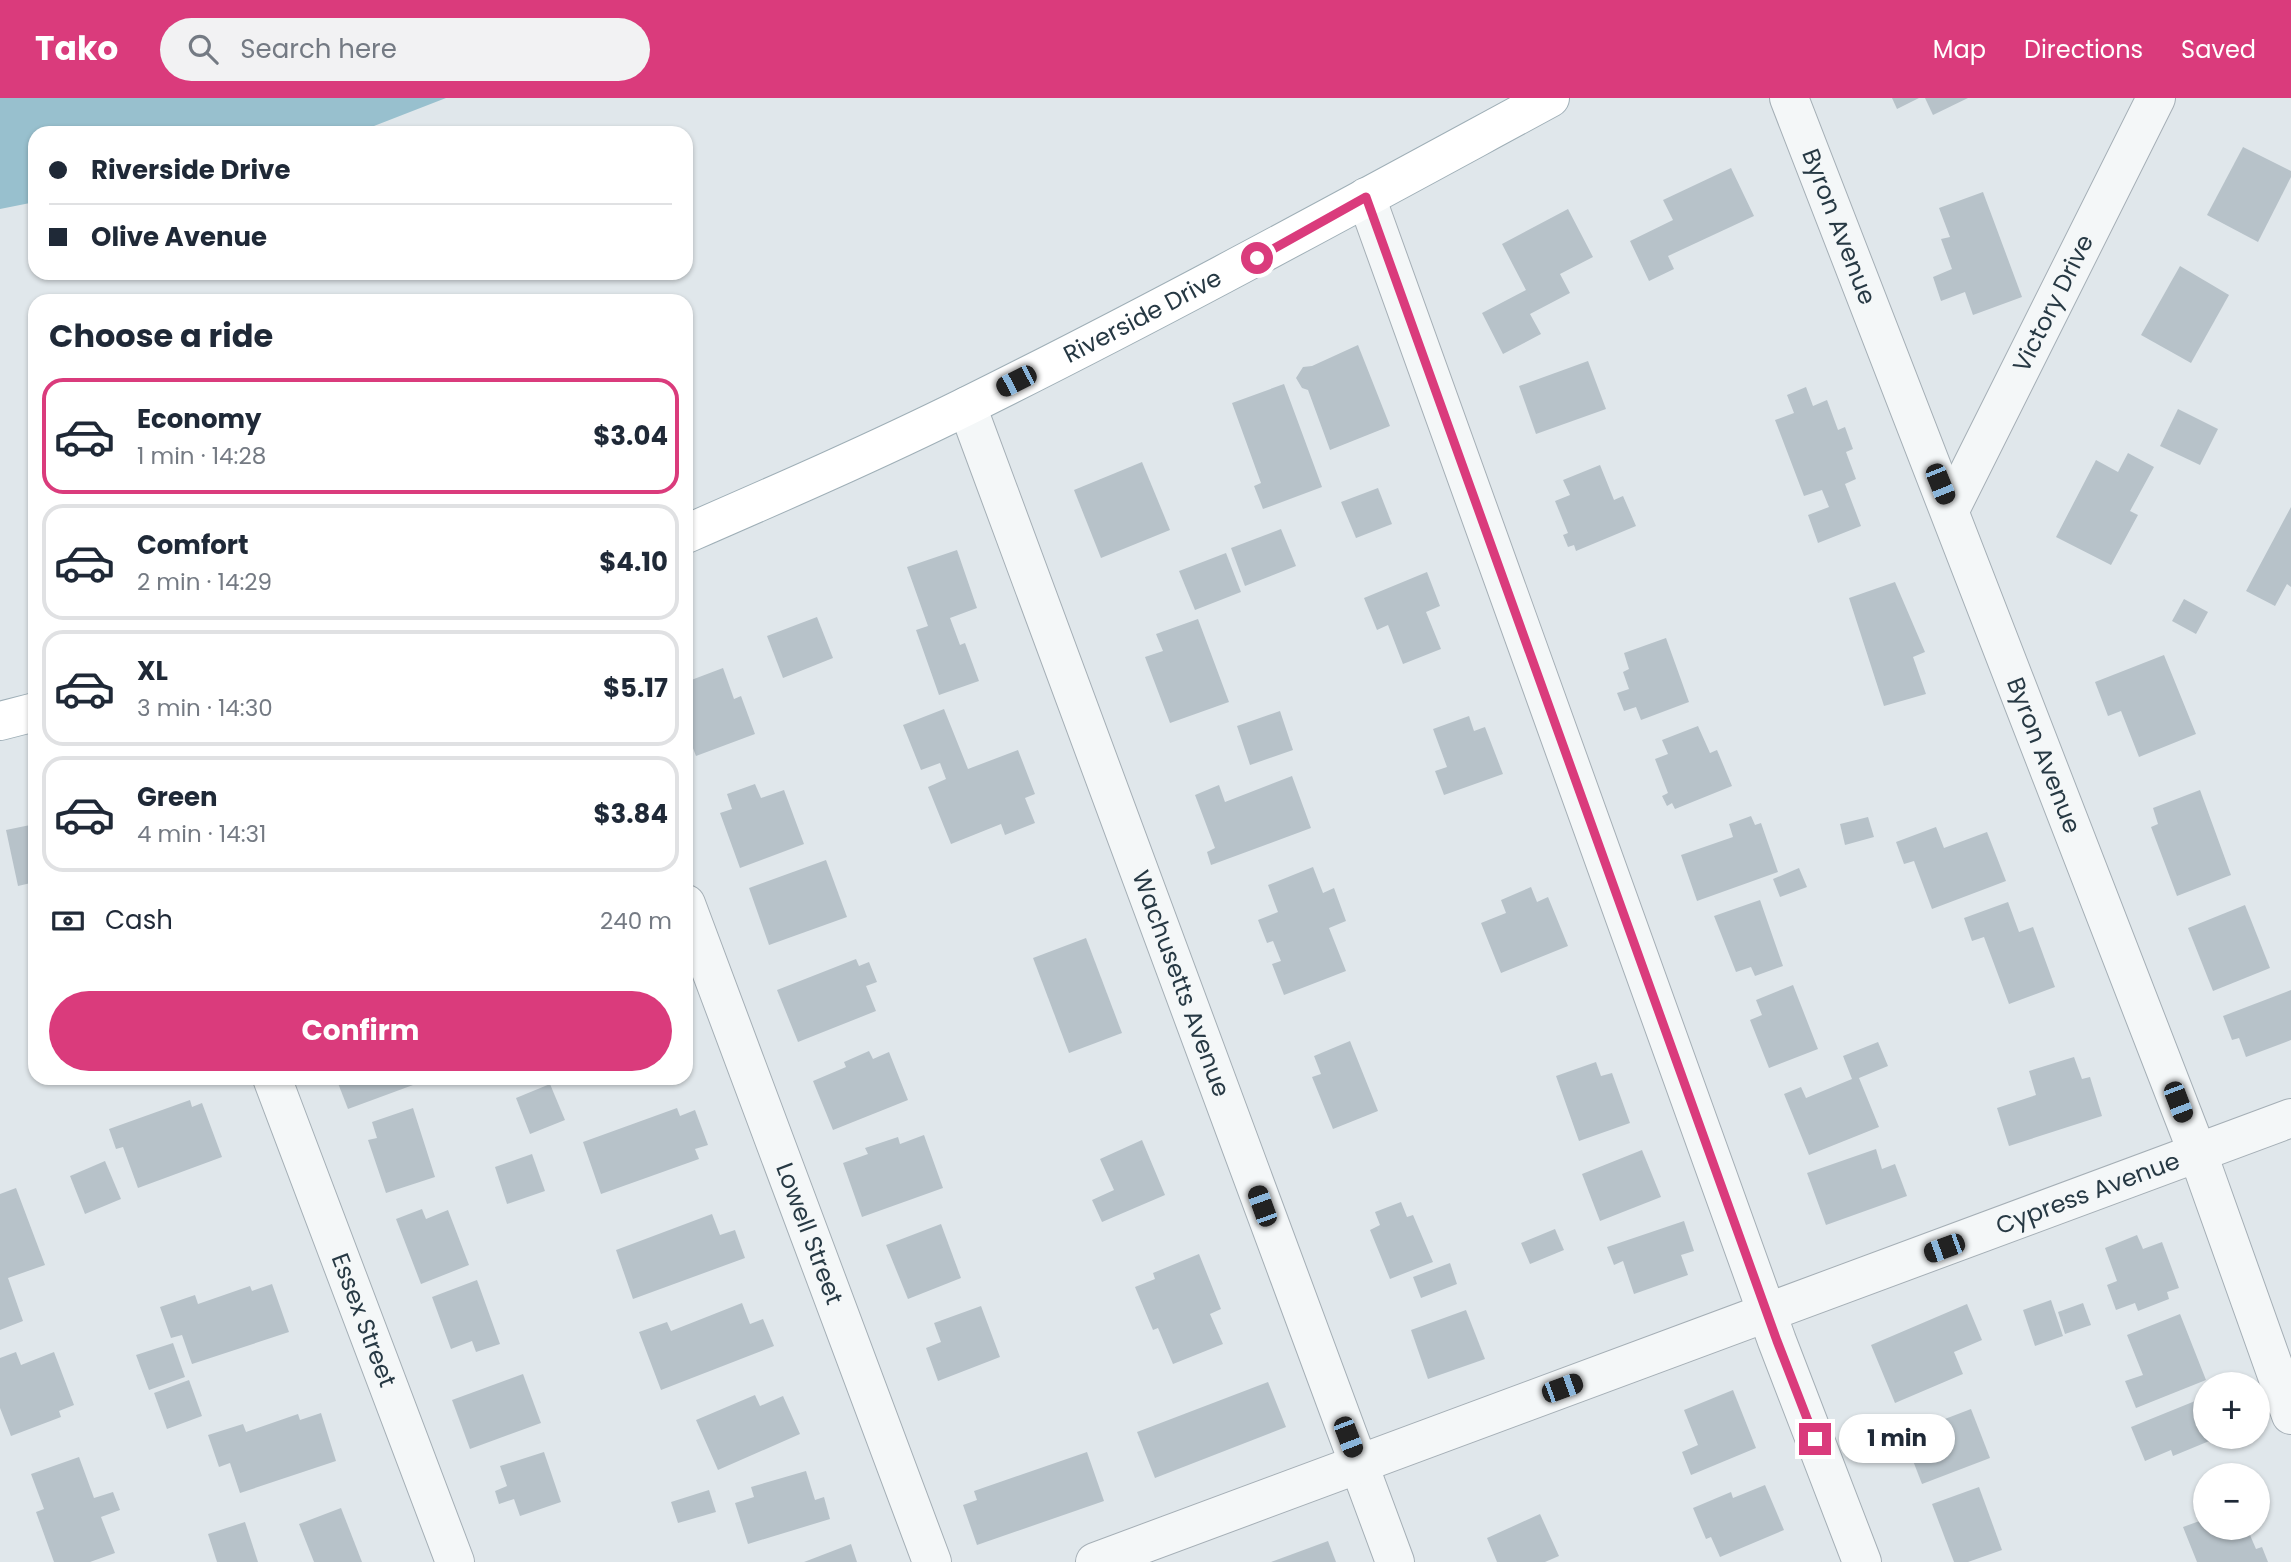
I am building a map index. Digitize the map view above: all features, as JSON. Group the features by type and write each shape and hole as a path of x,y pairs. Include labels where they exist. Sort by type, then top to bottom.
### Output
{"main road":[{"name":"Riverside Drive","path":"693,531 967,406 1235,270 1550,98"},
{"path":"0,721 28,714"}],"street":[{"name":"Byron Avenue","path":"1790,98 2198,1154 2291,1415"},
{"name":"Victory Drive","path":"1950,510 2156,98"},
{"path":"1366,197 1767,1313 1862,1562"},
{"name":"Wachusetts Avenue","path":"967,406 1395,1562"},
{"name":"Lowell Street","path":"693,923 932,1562"},
{"name":"Essex Street","path":"275,1085 455,1562"},
{"name":"Cypress Avenue","path":"1095,1562 2291,1118"}],"water":[{"path":"0,98 446,98 374,126 28,126 28,203 0,209"}],"building":[{"path":"1892,98 1919,98 1897,109"},
{"path":"1925,98 1968,98 1933,115"},
{"path":"2243,147 2291,171 2291,177 2258,242 2207,215"},
{"path":"1731,168 1754,216 1668,256 1674,269 1649,281 1630,241 1673,220 1663,200"},
{"path":"1983,192 2022,297 1973,315 1965,292 1941,301 1933,277 1952,269 1941,239 1950,237 1939,208"},
{"path":"1568,209 1593,257 1560,274 1570,293 1530,314 1541,334 1503,354 1482,313 1526,290 1502,244"},
{"path":"2180,266 2229,295 2191,363 2141,335"},
{"path":"1358,345 1390,426 1330,450 1308,390 1302,388 1296,378 1303,367 1312,366"},
{"path":"1588,361 1606,409 1536,434 1519,386"},
{"path":"1284,384 1322,487 1263,509 1254,486 1261,483 1232,403"},
{"path":"1806,387 1813,406 1827,400 1838,430 1845,427 1853,449 1846,452 1856,479 1845,484 1861,526 1818,543 1808,515 1829,507 1822,490 1804,496 1775,420 1794,413 1787,395"},
{"path":"2178,409 2218,429 2200,465 2160,446"},
{"path":"2128,453 2154,467 2130,511 2138,515 2111,565 2056,537 2096,460 2118,472"},
{"path":"1142,462 1170,530 1101,558 1074,490"},
{"path":"1600,465 1614,500 1623,496 1636,526 1576,551 1574,545 1568,547 1563,535 1568,533 1555,501 1570,495 1563,480"},
{"path":"1378,488 1392,524 1356,538 1341,502"},
{"path":"2291,507 2291,587 2287,584 2275,606 2246,591"},
{"path":"1281,529 1296,566 1245,586 1231,548"},
{"path":"957,550 977,608 950,618 960,645 965,643 979,681 939,695 916,630 928,626 907,567"},
{"path":"1226,553 1241,592 1195,610 1179,571"},
{"path":"1427,572 1440,606 1426,612 1441,649 1403,664 1388,625 1377,630 1364,598"},
{"path":"1895,582 1925,652 1913,657 1926,694 1884,706 1849,598"},
{"path":"2184,599 2208,612 2196,634 2172,621"},
{"path":"817,617 833,658 783,678 767,636"},
{"path":"1198,619 1229,702 1170,723 1145,657 1163,651 1156,634"},
{"path":"1666,638 1689,702 1641,720 1636,707 1624,711 1617,693 1629,689 1623,672 1629,669 1624,653"},
{"path":"2164,655 2196,734 2139,757 2121,711 2108,716 2095,682"},
{"path":"723,668 734,699 741,696 755,734 696,756 693,748 693,679"},
{"path":"944,709 968,769 1018,750 1035,794 1025,798 1035,823 1005,835 1001,824 951,844 928,787 946,779 940,763 921,770 903,725"},
{"path":"1280,711 1293,750 1250,765 1237,726"},
{"path":"1469,716 1474,731 1485,727 1503,774 1444,795 1435,771 1447,767 1433,729"},
{"path":"1698,726 1710,753 1717,750 1732,786 1675,809 1672,803 1667,806 1662,796 1668,793 1655,759 1668,754 1662,740"},
{"path":"1292,776 1311,828 1211,865 1207,852 1215,848 1195,795 1219,785 1225,802"},
{"path":"755,784 761,798 784,790 804,844 740,868 720,813 732,809 727,794"},
{"path":"2200,790 2231,875 2177,896 2151,827 2158,824 2153,808"},
{"path":"1751,816 1755,825 1761,823 1778,872 1697,901 1681,855 1733,837 1729,824"},
{"path":"1868,817 1874,837 1845,845 1840,824"},
{"path":"28,825 28,884 18,886 6,830"},
{"path":"1936,827 1944,848 1987,832 2006,881 1932,909 1914,861 1904,864 1896,842"},
{"path":"826,860 847,917 769,945 749,888"},
{"path":"1313,867 1323,893 1334,888 1346,921 1329,928 1346,971 1284,995 1272,964 1281,961 1273,941 1267,943 1258,920 1278,912 1268,885"},
{"path":"1799,868 1807,887 1780,897 1773,879"},
{"path":"1531,887 1537,902 1548,897 1568,946 1501,973 1481,923 1506,913 1501,900"},
{"path":"1760,900 1783,966 1755,976 1751,967 1736,972 1714,916"},
{"path":"2008,902 2019,932 2033,927 2055,987 2009,1004 1984,937 1972,941 1964,918"},
{"path":"2245,905 2270,968 2213,991 2188,928"},
{"path":"1086,938 1122,1033 1069,1053 1033,958"},
{"path":"856,959 859,966 869,962 877,982 866,986 876,1011 798,1042 777,990"},
{"path":"1793,985 1818,1049 1769,1068 1750,1020 1762,1015 1756,1000"},
{"path":"2291,990 2291,1040 2246,1057 2239,1038 2232,1040 2223,1016"},
{"path":"1350,1041 1378,1111 1333,1129 1312,1077 1321,1074 1314,1056"},
{"path":"1878,1042 1888,1066 1859,1078 1879,1127 1809,1155 1784,1094 1801,1087 1806,1098 1852,1079 1843,1056"},
{"path":"869,1051 873,1059 889,1052 908,1100 833,1130 813,1081 846,1067 844,1062"},
{"path":"2074,1057 2082,1079 2090,1077 2102,1116 2009,1146 1997,1108 2036,1095 2029,1071"},
{"path":"1596,1062 1601,1076 1612,1073 1630,1123 1579,1141 1556,1076"},
{"path":"339,1085 413,1085 348,1109"},
{"path":"550,1085 565,1120 530,1134 516,1098"},
{"path":"190,1100 192,1107 202,1103 222,1157 138,1188 123,1147 116,1149 109,1129"},
{"path":"413,1108 435,1177 386,1193 368,1140 377,1138 372,1122"},
{"path":"677,1108 680,1116 695,1110 708,1145 695,1149 699,1159 601,1194 583,1142"},
{"path":"924,1135 943,1188 862,1217 843,1163 868,1154 865,1148 898,1137 900,1144"},
{"path":"1142,1140 1165,1195 1102,1222 1092,1200 1114,1190 1100,1159"},
{"path":"1876,1149 1882,1169 1895,1164 1907,1196 1826,1225 1807,1173"},
{"path":"1642,1150 1661,1197 1600,1221 1582,1174"},
{"path":"532,1154 545,1191 507,1204 495,1167"},
{"path":"105,1161 121,1199 85,1214 70,1176"},
{"path":"16,1188 45,1265 8,1278 23,1321 0,1330 0,1194"},
{"path":"1401,1202 1407,1217 1413,1215 1433,1262 1390,1279 1370,1230 1380,1225 1375,1212"},
{"path":"422,1209 426,1219 448,1210 469,1265 421,1284 396,1219"},
{"path":"712,1214 720,1235 735,1230 745,1258 633,1299 616,1250"},
{"path":"1684,1221 1694,1251 1681,1255 1688,1275 1634,1294 1623,1261 1614,1265 1607,1247"},
{"path":"941,1224 961,1278 908,1299 886,1245"},
{"path":"1555,1229 1564,1250 1530,1264 1521,1243"},
{"path":"2137,1235 2143,1249 2162,1242 2179,1288 2167,1292 2169,1299 2138,1311 2135,1303 2116,1310 2107,1285 2117,1281 2105,1248"},
{"path":"1199,1254 1221,1309 1210,1314 1223,1344 1173,1364 1158,1328 1153,1330 1135,1287 1155,1279 1153,1273"},
{"path":"1450,1263 1457,1284 1421,1298 1413,1277"},
{"path":"477,1280 500,1344 476,1352 472,1341 451,1349 432,1297"},
{"path":"272,1284 289,1332 192,1364 182,1335 171,1338 160,1307 195,1295 198,1304 250,1286 252,1291"},
{"path":"2051,1300 2063,1336 2035,1346 2023,1310"},
{"path":"742,1303 750,1324 763,1319 774,1346 661,1390 639,1332 667,1322 671,1331"},
{"path":"2083,1303 2091,1325 2065,1334 2058,1312"},
{"path":"1967,1304 1982,1340 1954,1352 1963,1374 1895,1403 1871,1345"},
{"path":"981,1306 1000,1357 938,1381 926,1348 941,1342 934,1323"},
{"path":"1466,1310 1485,1359 1428,1379 1411,1330"},
{"path":"2180,1314 2203,1372 2193,1372 2193,1385 2136,1408 2125,1381 2143,1375 2127,1335"},
{"path":"173,1343 185,1377 149,1390 136,1355"},
{"path":"16,1352 21,1365 54,1352 74,1405 59,1411 61,1417 11,1436 0,1408 0,1358"},
{"path":"523,1374 541,1423 470,1449 452,1400"},
{"path":"189,1380 202,1416 167,1429 154,1393"},
{"path":"1268,1382 1286,1427 1155,1478 1137,1432"},
{"path":"1733,1390 1756,1448 1691,1475 1682,1452 1698,1445 1684,1410"},
{"path":"755,1395 760,1406 783,1396 800,1434 718,1470 696,1420"},
{"path":"2193,1402 2193,1448 2173,1456 2171,1450 2145,1461 2131,1427"},
{"path":"1971,1409 1990,1458 1922,1484 1903,1435"},
{"path":"321,1413 336,1461 240,1493 230,1463 219,1467 208,1435 243,1424 246,1432 298,1414 300,1420"},
{"path":"544,1452 561,1502 520,1516 514,1499 499,1504 495,1491 507,1486 500,1466"},
{"path":"1087,1452 1104,1501 977,1545 963,1505 977,1500 974,1491"},
{"path":"79,1457 94,1498 113,1492 120,1510 101,1517 115,1553 90,1562 54,1562 36,1512 44,1509 31,1474"},
{"path":"806,1471 815,1500 824,1497 830,1519 748,1544 735,1503 754,1497 751,1487"},
{"path":"1765,1485 1784,1530 1720,1557 1711,1537 1706,1539 1693,1508 1731,1492 1733,1498"},
{"path":"1979,1487 2002,1550 1968,1562 1954,1562 1932,1504"},
{"path":"709,1490 716,1512 678,1523 671,1502"},
{"path":"341,1508 362,1562 314,1562 299,1524"},
{"path":"1540,1514 1559,1556 1545,1562 1497,1562 1487,1538"},
{"path":"245,1522 258,1562 217,1562 208,1534"},
{"path":"2193,1523 2193,1540 2252,1540 2256,1549 2262,1547 2268,1562 2197,1562 2183,1527"},
{"path":"1328,1541 1336,1562 1271,1562"},
{"path":"851,1544 857,1562 804,1562"}],"route":[{"path":"1257,258 1366,197 1777,1341 1815,1439"}]}
